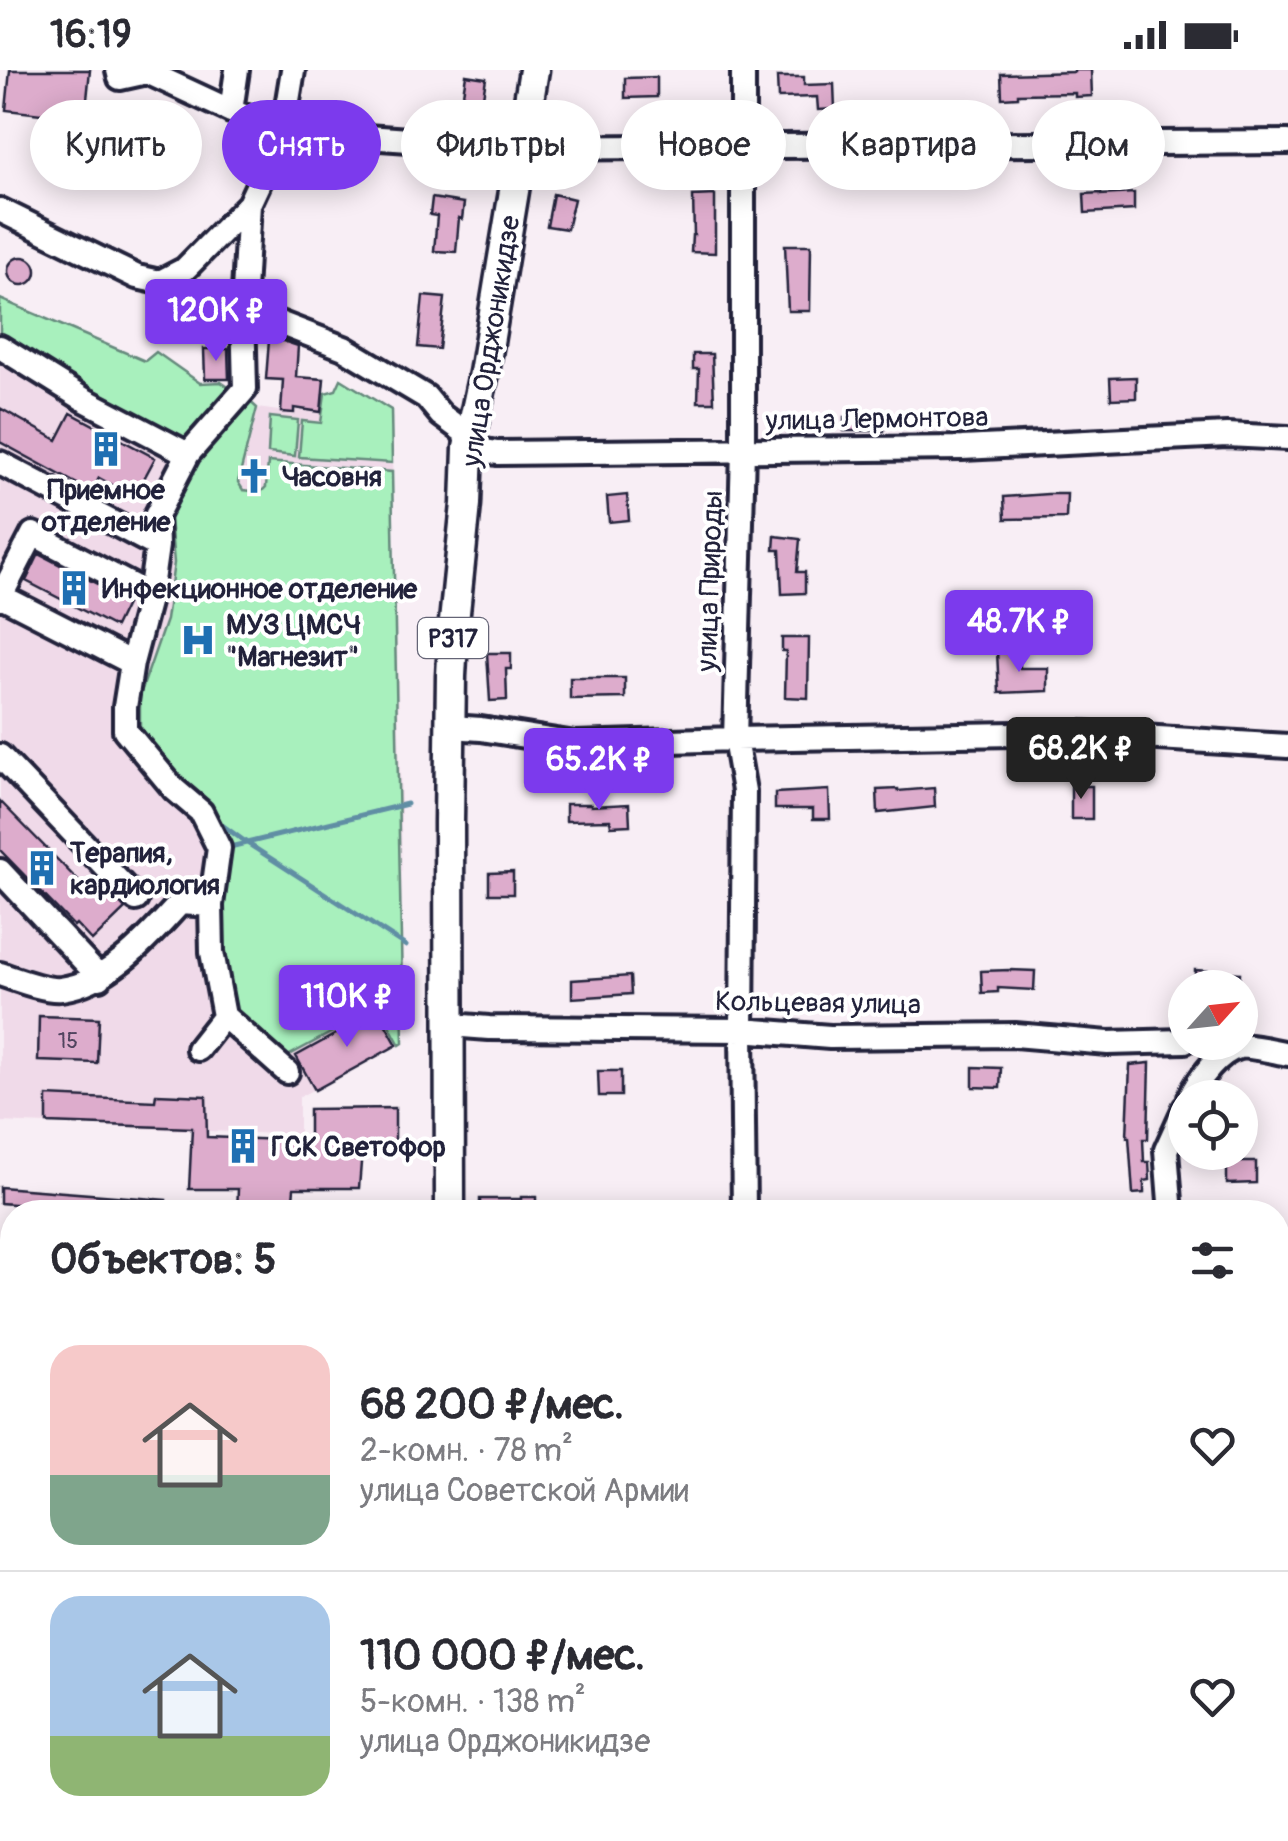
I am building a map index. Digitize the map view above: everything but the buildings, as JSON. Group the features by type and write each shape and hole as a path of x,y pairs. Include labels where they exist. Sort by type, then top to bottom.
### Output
{"main road":[{"name":"улица Орджоникидзе","path":"529,100 534,70"},
{"name":"улица Орджоникидзе","path":"450,1200 453,640 468,448 514,190"}],"street":[{"path":"118,70 120,78 147,72 222,106"},
{"path":"233,100 237,70"},
{"path":"289,100 293,70"},
{"name":"улица Природы","path":"743,70 743,100"},
{"path":"786,146 1288,142"},
{"path":"0,210 137,277 160,282 184,269 249,204 256,190"},
{"name":"улица Природы","path":"742,190 742,450 734,739 744,791 744,1200"},
{"path":"249,204 244,262 244,389 188,454 156,516 157,546 150,595 132,663 125,730 174,789 200,812 219,848 211,905 212,952 224,1016 288,1072"},
{"path":"244,309 344,348 426,397 464,432 468,448"},
{"path":"0,347 85,400 188,454"},
{"name":"улица Лермонтова","path":"468,448 497,453 962,448 1227,435 1288,438"},
{"path":"0,463 157,546"},
{"path":"132,663 1,597 33,534 150,595"},
{"path":"451,727 576,744 1078,733 1288,746"},
{"path":"0,756 136,899"},
{"path":"0,871 100,978"},
{"path":"0,974 58,990 100,978 153,932 180,902 211,905"},
{"path":"198,1049 224,1016"},
{"name":"Кольцевая улица","path":"450,1025 742,1030 830,1037 1015,1035 1108,1043 1168,1041"},
{"path":"1258,1050 1288,1054"},
{"path":"1201,1080 1218,1060"},
{"path":"1168,1146 1168,1200"}],"shaded area":[{"name":"МУЗ ЦМСЧ \"Магнезит\"","path":"0,300 192,384 225,382 257,408 322,413 325,393 336,390 341,379 391,410 403,1043 299,1097 299,1135 0,1122"}],"green space":[{"path":"0,299 145,361 156,352 200,383 221,382 231,389 193,437 174,437 0,339"},
{"path":"341,379 391,410 392,463 299,457 302,421 321,423 325,393 336,390"},
{"path":"246,398 257,408 238,482 243,490 261,492 266,487 268,462 392,472 403,1043 400,1045 379,1007 284,1058 239,1023 227,995 217,925 217,901 228,853 226,834 222,824 152,749 140,726 140,695 166,620 174,563 169,508 207,445"},
{"path":"270,417 298,420 295,456 268,453"}],"waterway":[{"path":"230,847 407,804"},
{"path":"222,825 406,946"}],"place":[{"name":"Приемное отделение","path":"106,449"},
{"name":"Часовня","path":"254,476"},
{"name":"Инфекционное отделение","path":"74,588"},
{"name":"МУЗ ЦМСЧ \"Магнезит\"","path":"198,640"},
{"name":"Терапия, кардиология","path":"42,868"},
{"name":"ГСК Светофор","path":"243,1146"}]}
